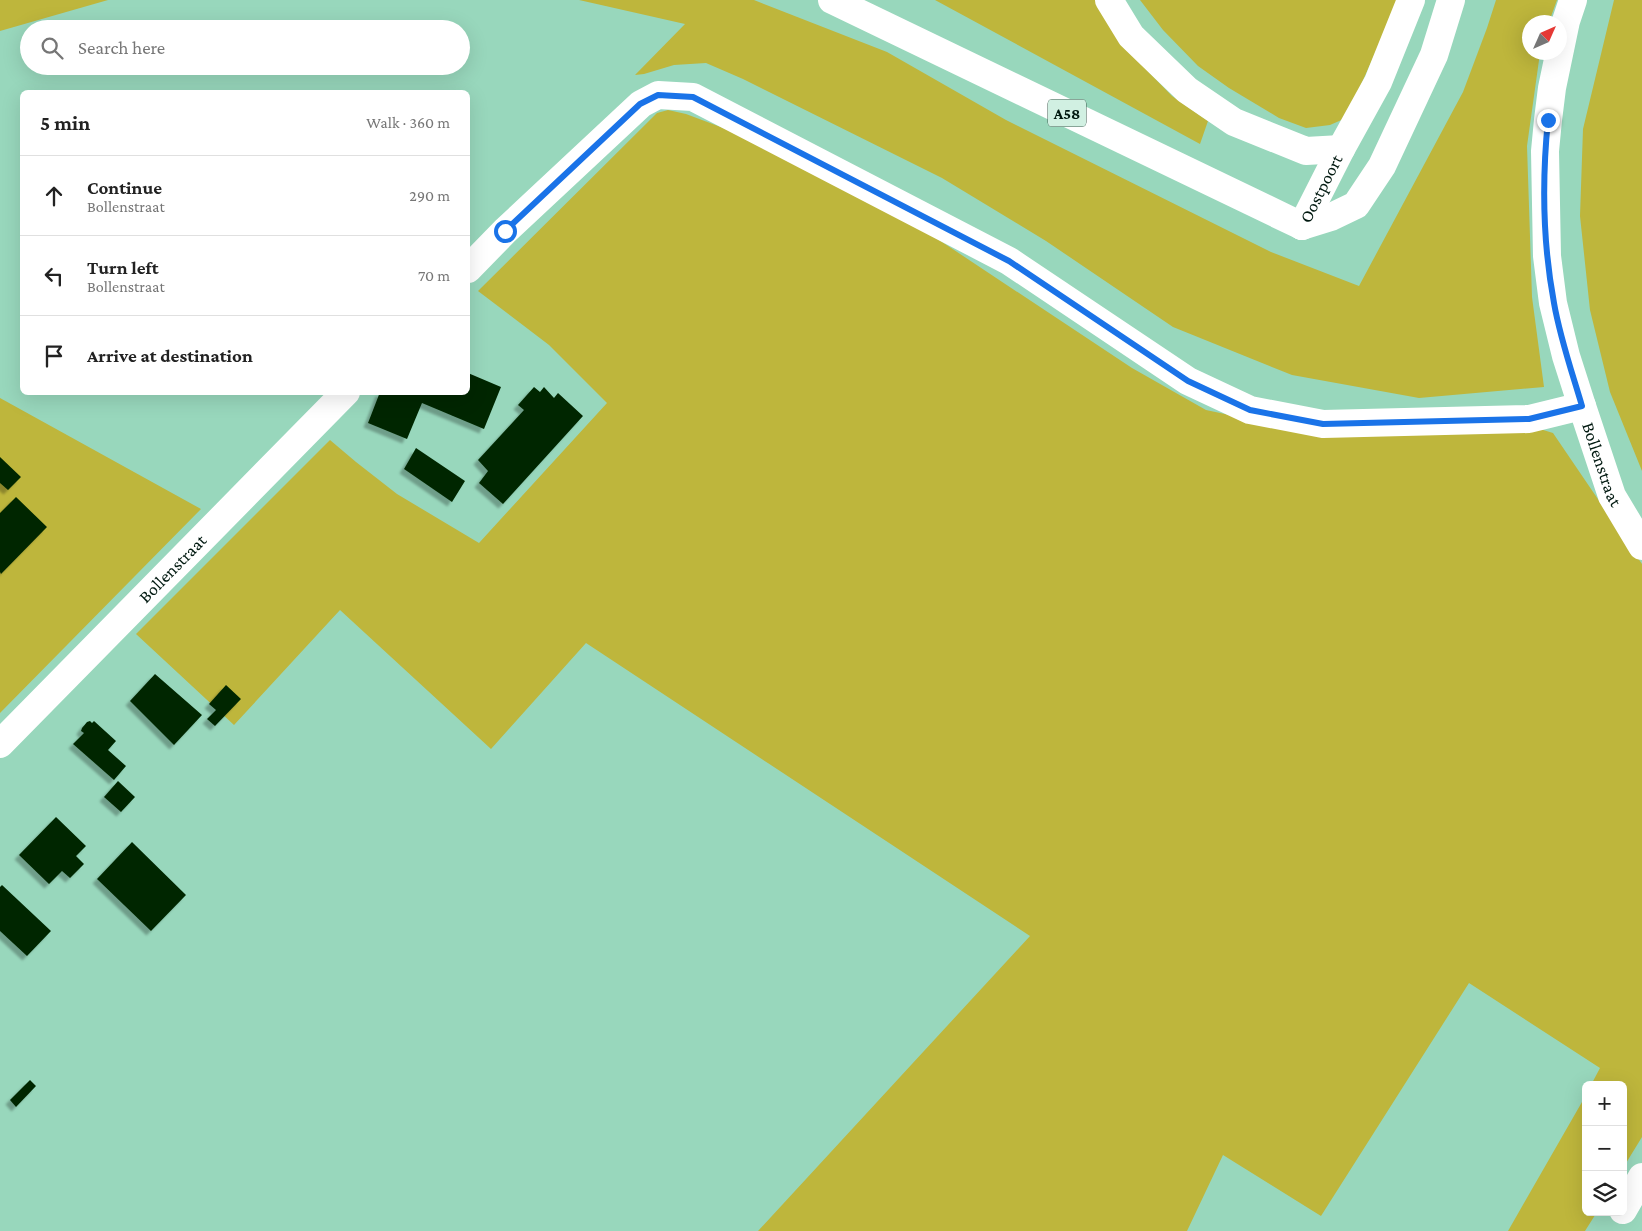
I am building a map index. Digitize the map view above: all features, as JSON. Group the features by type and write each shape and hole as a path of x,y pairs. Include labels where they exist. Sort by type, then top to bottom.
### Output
{"main road":[{"name":"A58","path":"832,0 1302,226"},
{"path":"1109,0 1131,36 1187,90 1234,122 1306,151 1341,149"},
{"name":"Oostpoort","path":"1302,226 1378,82 1411,0"},
{"name":"Oostpoort","path":"1302,226 1332,217 1356,205 1382,166 1434,55 1451,0"},
{"name":"Bollenstraat","path":"1573,0 1566,21 1552,88 1545,151 1547,256 1554,303 1566,356 1582,406 1612,496 1642,546"},
{"name":"Bollenstraat","path":"470,267 505,231 640,104 658,95 693,97 1009,261 1188,381 1250,410 1323,424 1529,419 1582,406"},
{"name":"Bollenstraat","path":"0,744 343,395"},
{"path":"1627,1204 1642,1177"},
{"path":"1611,1231 1620,1216"}],"shaded area":[{"path":"0,0 108,0 38,20 20,20 20,25 0,31"},
{"path":"579,0 754,0 887,52 1006,120 1271,252 1359,286 1463,92 1496,0 1557,0 1552,15 1522,15 1522,60 1539,60 1527,146 1532,297 1544,387 1419,398 1292,375 1173,327 1046,241 942,178 743,79 706,63 674,65 635,75 685,24"},
{"path":"935,0 1095,0 1102,14 1133,56 1172,96 1208,121 1200,144"},
{"path":"1140,0 1399,0 1346,118 1330,125 1306,128 1279,118 1229,88 1198,66 1163,30"},
{"path":"1614,0 1642,0 1642,471 1610,392 1590,310 1580,216 1583,129"},
{"path":"668,110 686,114 726,129 933,236 1132,368 1206,410 1267,423 1540,429 1553,433 1642,564 1642,1137 1627,1161 1627,1081 1593,1081 1600,1068 1469,983 1321,1216 1223,1155 1187,1231 758,1231 1030,936 586,643 491,749 340,610 234,725 136,634 330,440 397,494 479,543 607,403 549,345 478,291 657,113"},
{"path":"0,398 201,509 0,713"},
{"path":"1582,1102 1582,1216 1594,1216 1585,1231 1508,1231"}],"building":[{"path":"470,374 501,387 484,429 422,403 407,439 368,423 379,395 470,395"},
{"path":"534,387 540,392 544,387 554,398 558,393 583,416 503,504 479,483 488,471 478,460 524,410 518,405"},
{"path":"416,448 465,481 452,502 404,469"},
{"path":"0,457 21,477 8,490 0,483"},
{"path":"16,497 47,527 1,574 0,513"},
{"path":"155,674 202,715 174,745 130,701"},
{"path":"226,685 241,699 215,726 207,719 216,710 209,704"},
{"path":"90,721 92,723 94,721 116,741 108,750 126,766 114,780 73,744 84,733 81,731 82,728"},
{"path":"118,781 135,797 121,812 104,797"},
{"path":"56,817 86,846 76,856 84,864 70,878 62,871 49,884 19,855"},
{"path":"132,842 186,895 151,931 97,879"},
{"path":"2,885 51,931 27,956 0,931 0,887"},
{"path":"30,1080 36,1086 16,1107 10,1100"}],"route":[{"path":"505,231 640,104 658,95 693,97 1009,261 1188,381 1250,410 1323,424 1529,419 1582,406 1566,356 1554,303 1547,256 1545,151 1548,120"}]}
